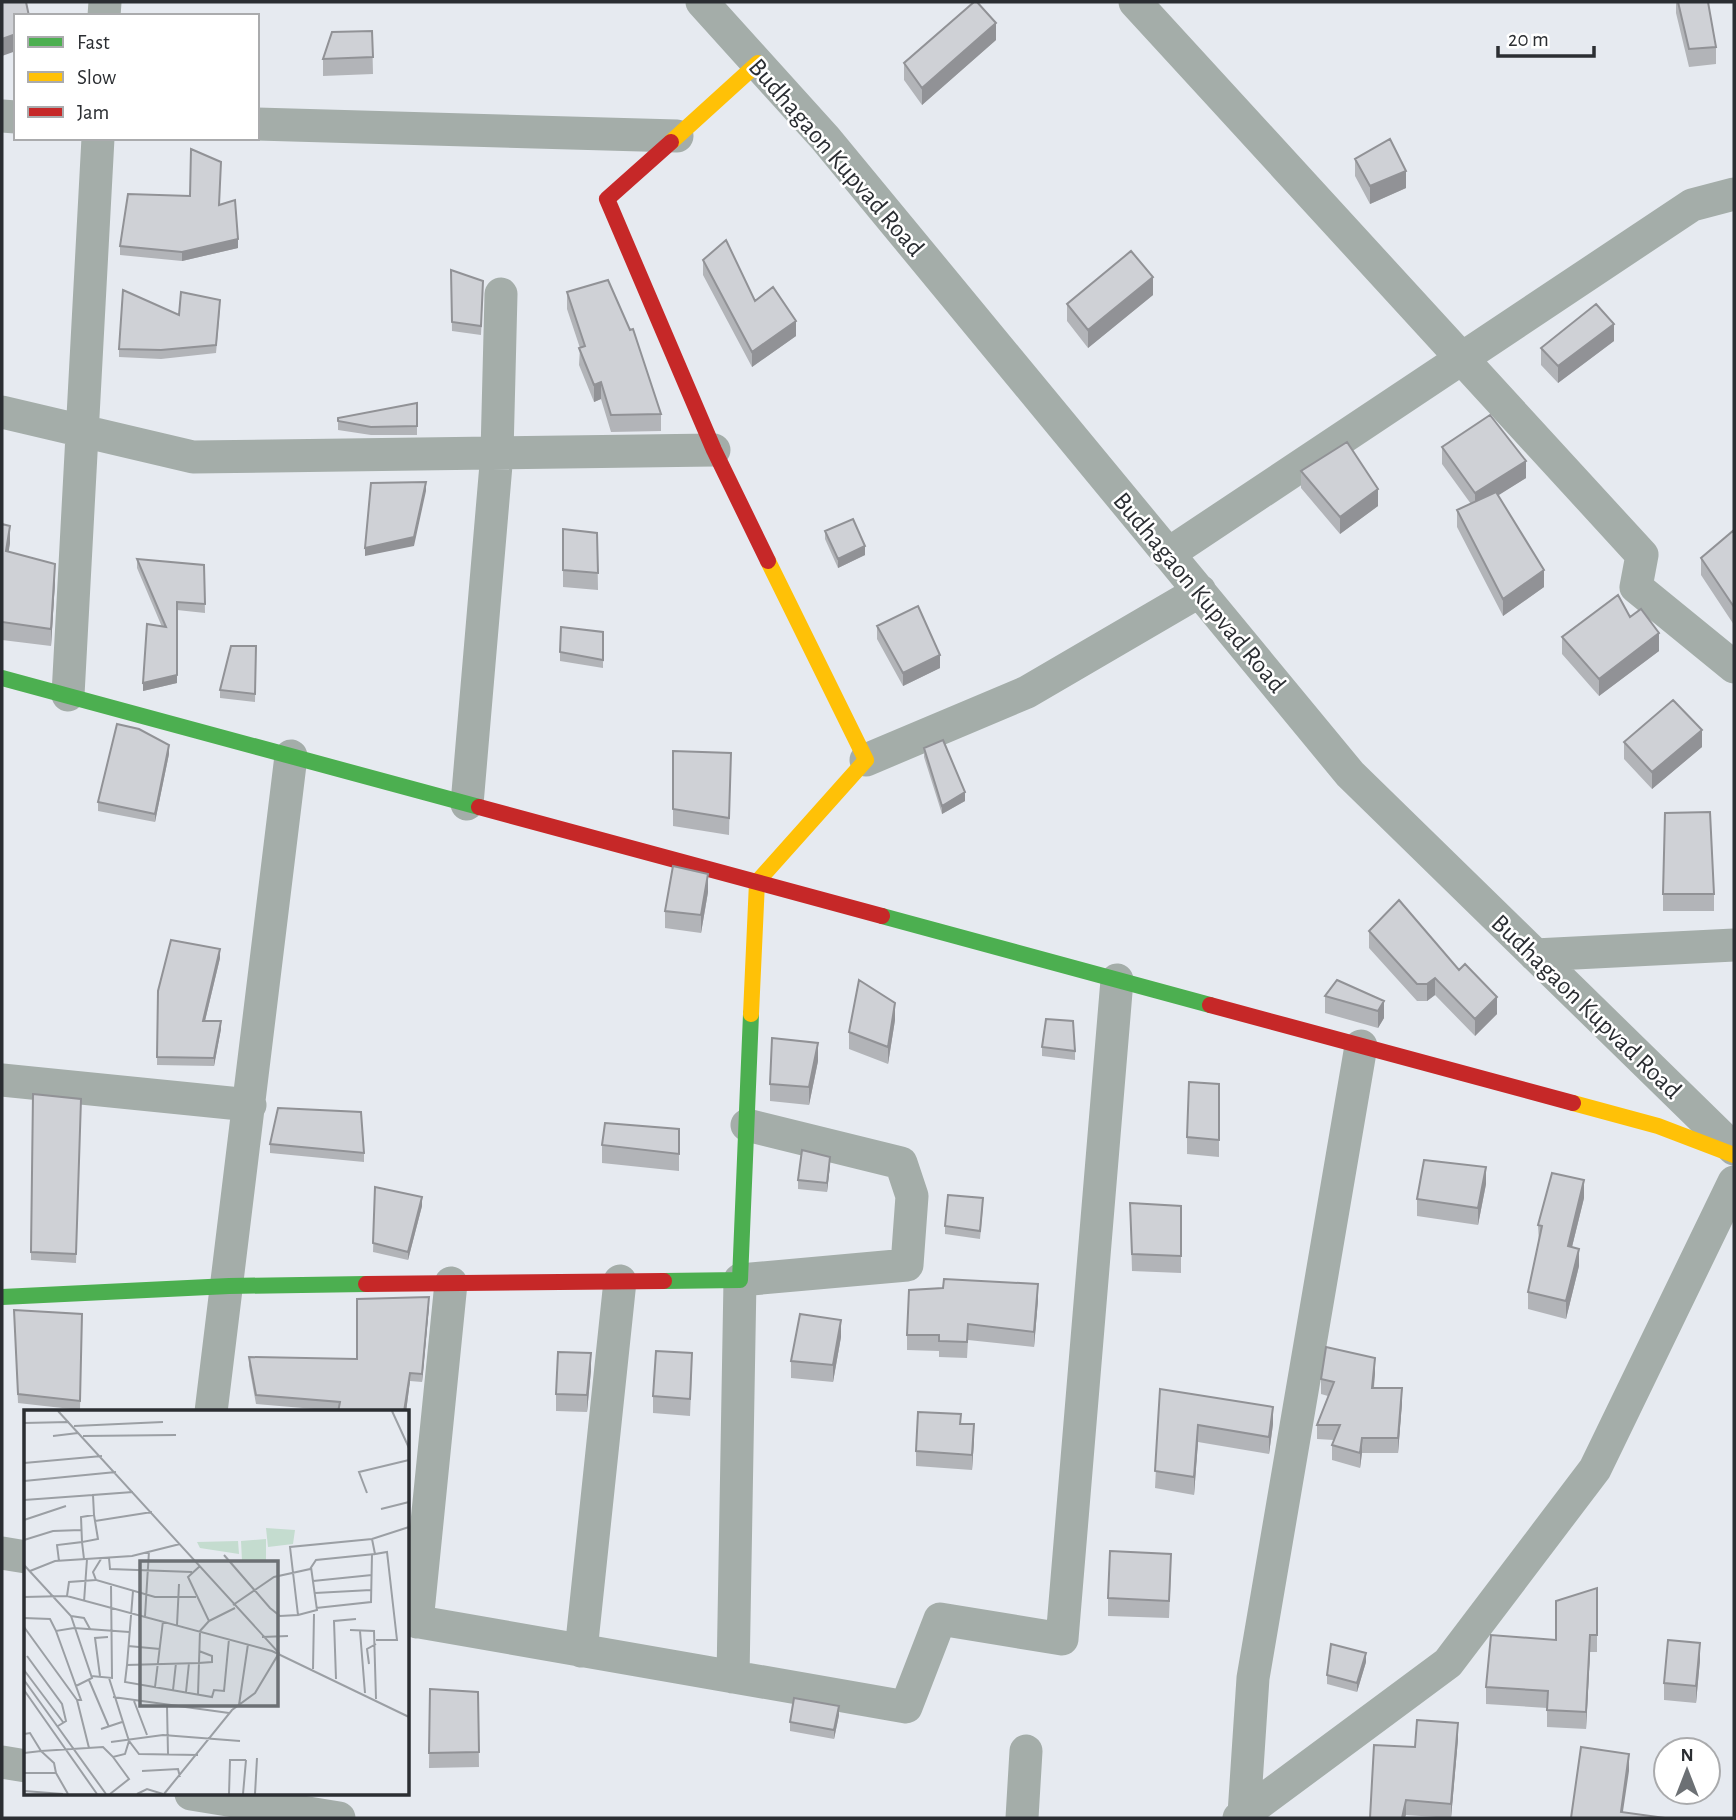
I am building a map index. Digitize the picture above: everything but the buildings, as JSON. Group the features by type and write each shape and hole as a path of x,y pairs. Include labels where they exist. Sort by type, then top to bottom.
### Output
{"street":[{"name":"Budhagaon Kupvad Road","path":"702,2 825,138 1350,774 1734,1149"},
{"path":"1135,2 1642,555 1636,587 1734,667"},
{"path":"758,63 607,199 714,450 866,760"},
{"path":"259,124 677,136"},
{"path":"68,695 98,140"},
{"path":"1168,554 1692,205 1734,194"},
{"path":"467,804 497,453 501,293"},
{"path":"2,412 193,457 714,450"},
{"path":"733,1677 740,1280 757,882 866,760 1027,692 1200,591"},
{"path":"2,678 1658,1126 1734,1155"},
{"path":"211,1410 229,1286 291,756"},
{"path":"1535,955 1734,944"},
{"path":"451,1283 420,1460 412,1621 906,1707 940,1619 1062,1639 1117,980"},
{"path":"1241,1816 1253,1678 1361,1045"},
{"path":"2,1080 250,1105"},
{"path":"2,1297 229,1286 740,1280 907,1265 912,1196 901,1163 747,1125"},
{"path":"1241,1816 1448,1663 1595,1469 1734,1182"},
{"path":"581,1651 620,1281"},
{"path":"2,1553 24,1557"},
{"path":"1022,1818 1026,1751"},
{"path":"2,1762 24,1766"},
{"path":"203,1796 339,1818"}],"traffic: fast":[{"path":"2,678 479,807"},
{"path":"882,916 1210,1005"},
{"path":"664,1281 740,1280 751,1014"},
{"path":"2,1297 229,1286 366,1284"}],"traffic: slow":[{"path":"671,142 758,63"},
{"path":"751,1014 757,882 866,760 768,561"},
{"path":"1573,1103 1658,1126 1734,1155"}],"traffic: jam":[{"path":"671,142 607,199 714,450 768,561"},
{"path":"479,807 882,916"},
{"path":"1210,1005 1573,1103"},
{"path":"366,1284 664,1281"}]}
